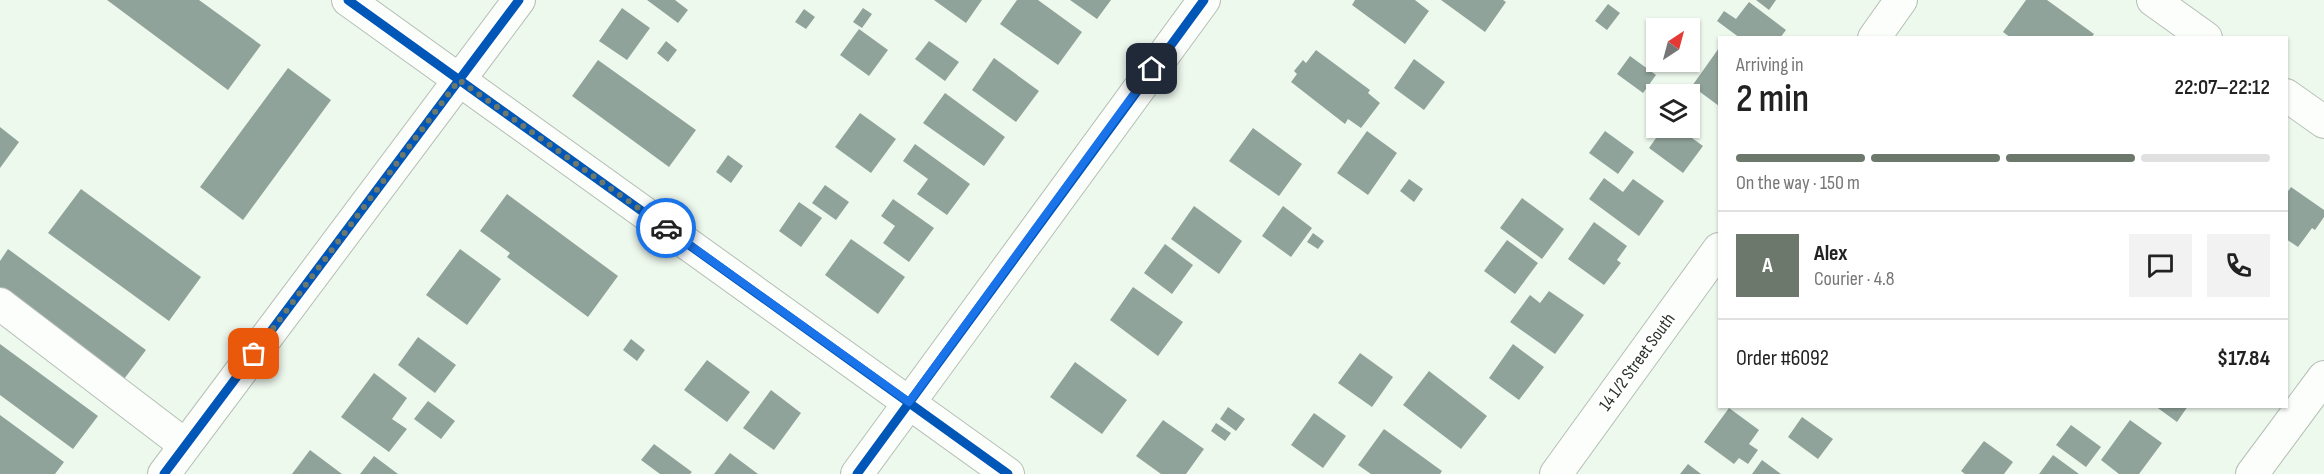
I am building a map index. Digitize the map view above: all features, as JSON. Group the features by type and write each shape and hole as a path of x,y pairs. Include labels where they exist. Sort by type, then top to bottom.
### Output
{"street":[{"path":"348,0 1008,474"},
{"path":"164,474 519,0"},
{"path":"856,474 1204,0"},
{"path":"1875,36 1902,0"},
{"path":"2153,0 2203,36"},
{"path":"2288,96 2324,122"},
{"name":"14 1/2 Street South","path":"1556,474 1718,250"},
{"path":"0,304 185,445"},
{"path":"2252,474 2324,377"}],"building":[{"path":"107,0 199,0 261,45 228,90"},
{"path":"647,0 675,0 688,10 678,23"},
{"path":"934,0 982,0 966,23"},
{"path":"1017,0 1038,0 1082,32 1058,65 1000,24"},
{"path":"1070,0 1111,0 1097,19"},
{"path":"1355,0 1415,0 1429,11 1405,44 1352,5"},
{"path":"1441,0 1503,0 1506,2 1485,32"},
{"path":"1756,0 1776,0 1769,10"},
{"path":"2026,0 2047,0 2094,34 2092,36 2008,36 2003,32"},
{"path":"1749,2 1786,30 1782,36 1737,36 1717,21 1724,11 1736,19"},
{"path":"1608,4 1620,13 1607,30 1595,21"},
{"path":"622,8 650,28 627,60 599,41"},
{"path":"863,8 872,14 862,28 853,22"},
{"path":"804,9 815,17 806,29 795,22"},
{"path":"859,29 888,50 869,76 840,55"},
{"path":"666,41 677,50 668,62 657,53"},
{"path":"929,41 959,62 945,81 915,59"},
{"path":"1718,49 1718,105 1700,92 1700,84 1693,84"},
{"path":"1316,50 1370,90 1368,93 1380,103 1361,128 1348,119 1345,124 1291,82 1297,74 1294,71 1303,60 1306,63"},
{"path":"1630,56 1646,68 1646,72 1656,75 1650,84 1646,84 1643,93 1617,74"},
{"path":"994,58 1039,91 1016,122 972,90"},
{"path":"1414,59 1445,82 1424,110 1394,88"},
{"path":"598,60 696,130 669,167 572,96"},
{"path":"288,68 331,100 243,220 200,187"},
{"path":"945,93 1005,137 984,166 923,123"},
{"path":"860,113 896,139 871,173 835,147"},
{"path":"0,127 19,142 0,168"},
{"path":"1253,128 1302,164 1279,196 1229,161"},
{"path":"1367,131 1397,153 1368,195 1337,173"},
{"path":"1605,131 1634,152 1618,174 1589,153"},
{"path":"1656,138 1692,138 1703,146 1683,173 1649,148"},
{"path":"915,144 970,184 947,215 917,194 928,179 903,161"},
{"path":"728,155 743,166 731,183 716,172"},
{"path":"1604,178 1623,192 1633,179 1664,201 1639,236 1589,199"},
{"path":"1409,179 1423,189 1414,202 1400,191"},
{"path":"825,185 849,202 836,220 812,203"},
{"path":"2291,187 2324,210 2324,217 2315,230 2312,228 2298,247 2288,240 2288,191"},
{"path":"81,189 201,277 169,321 48,233"},
{"path":"507,194 618,276 588,317 507,257 510,253 480,231"},
{"path":"1522,198 1564,229 1542,259 1500,228"},
{"path":"893,199 934,228 909,262 883,243 895,226 881,216"},
{"path":"799,202 822,218 801,247 779,231"},
{"path":"1194,206 1242,241 1219,274 1171,239"},
{"path":"1283,206 1312,228 1291,257 1262,236"},
{"path":"1594,222 1627,246 1617,260 1621,263 1604,285 1568,259"},
{"path":"1313,233 1324,241 1318,249 1307,242"},
{"path":"851,239 905,277 878,314 825,275"},
{"path":"1507,240 1538,263 1515,294 1484,271"},
{"path":"1165,244 1193,265 1172,294 1144,273"},
{"path":"8,249 146,350 121,383 0,293 0,261"},
{"path":"460,249 501,279 467,325 426,295"},
{"path":"1133,287 1183,322 1158,356 1110,320"},
{"path":"1549,291 1584,315 1555,354 1510,322 1530,295 1540,303"},
{"path":"418,337 456,365 435,393 398,365"},
{"path":"631,339 645,350 637,361 623,350"},
{"path":"0,344 98,416 73,449 0,395"},
{"path":"1513,344 1544,367 1519,400 1489,378"},
{"path":"1360,353 1393,377 1372,407 1338,383"},
{"path":"707,360 750,392 727,422 684,390"},
{"path":"1075,362 1127,400 1102,434 1050,397"},
{"path":"1429,371 1487,416 1461,449 1403,405"},
{"path":"374,373 407,398 392,419 407,429 389,452 341,417"},
{"path":"771,390 801,413 774,450 743,428"},
{"path":"428,401 455,421 441,439 414,419"},
{"path":"1228,407 1245,419 1236,431 1220,419"},
{"path":"1729,408 1759,430 1749,444 1758,450 1748,464 1739,458 1734,464 1704,442"},
{"path":"2158,408 2187,408 2177,422"},
{"path":"1314,413 1346,436 1323,468 1291,445"},
{"path":"0,415 64,462 55,474 0,474"},
{"path":"1802,417 1833,439 1818,459 1788,437"},
{"path":"1163,420 1204,449 1186,474 1161,474 1136,456"},
{"path":"2130,420 2162,443 2139,474 2119,474 2101,460"},
{"path":"1216,423 1231,433 1225,441 1211,431"},
{"path":"2071,425 2101,447 2086,467 2056,445"},
{"path":"1384,429 1442,471 1440,474 1371,474 1358,465"},
{"path":"1984,441 2013,462 2004,474 1965,474 1961,471"},
{"path":"654,444 692,472 690,474 660,474 641,460"},
{"path":"310,450 342,474 292,474"},
{"path":"730,453 758,474 714,474"},
{"path":"2053,455 2079,474 2039,474"},
{"path":"374,456 398,474 360,474"},
{"path":"1762,460 1781,474 1752,474"},
{"path":"1688,464 1701,474 1680,474"}],"cycle path":[{"path":"348,0 1008,474"},
{"path":"164,474 519,0"},
{"path":"857,474 1204,0"}],"way so far":[{"path":"254,354 459,80 666,228"}],"route":[{"path":"666,228 909,402 1152,69"}]}
